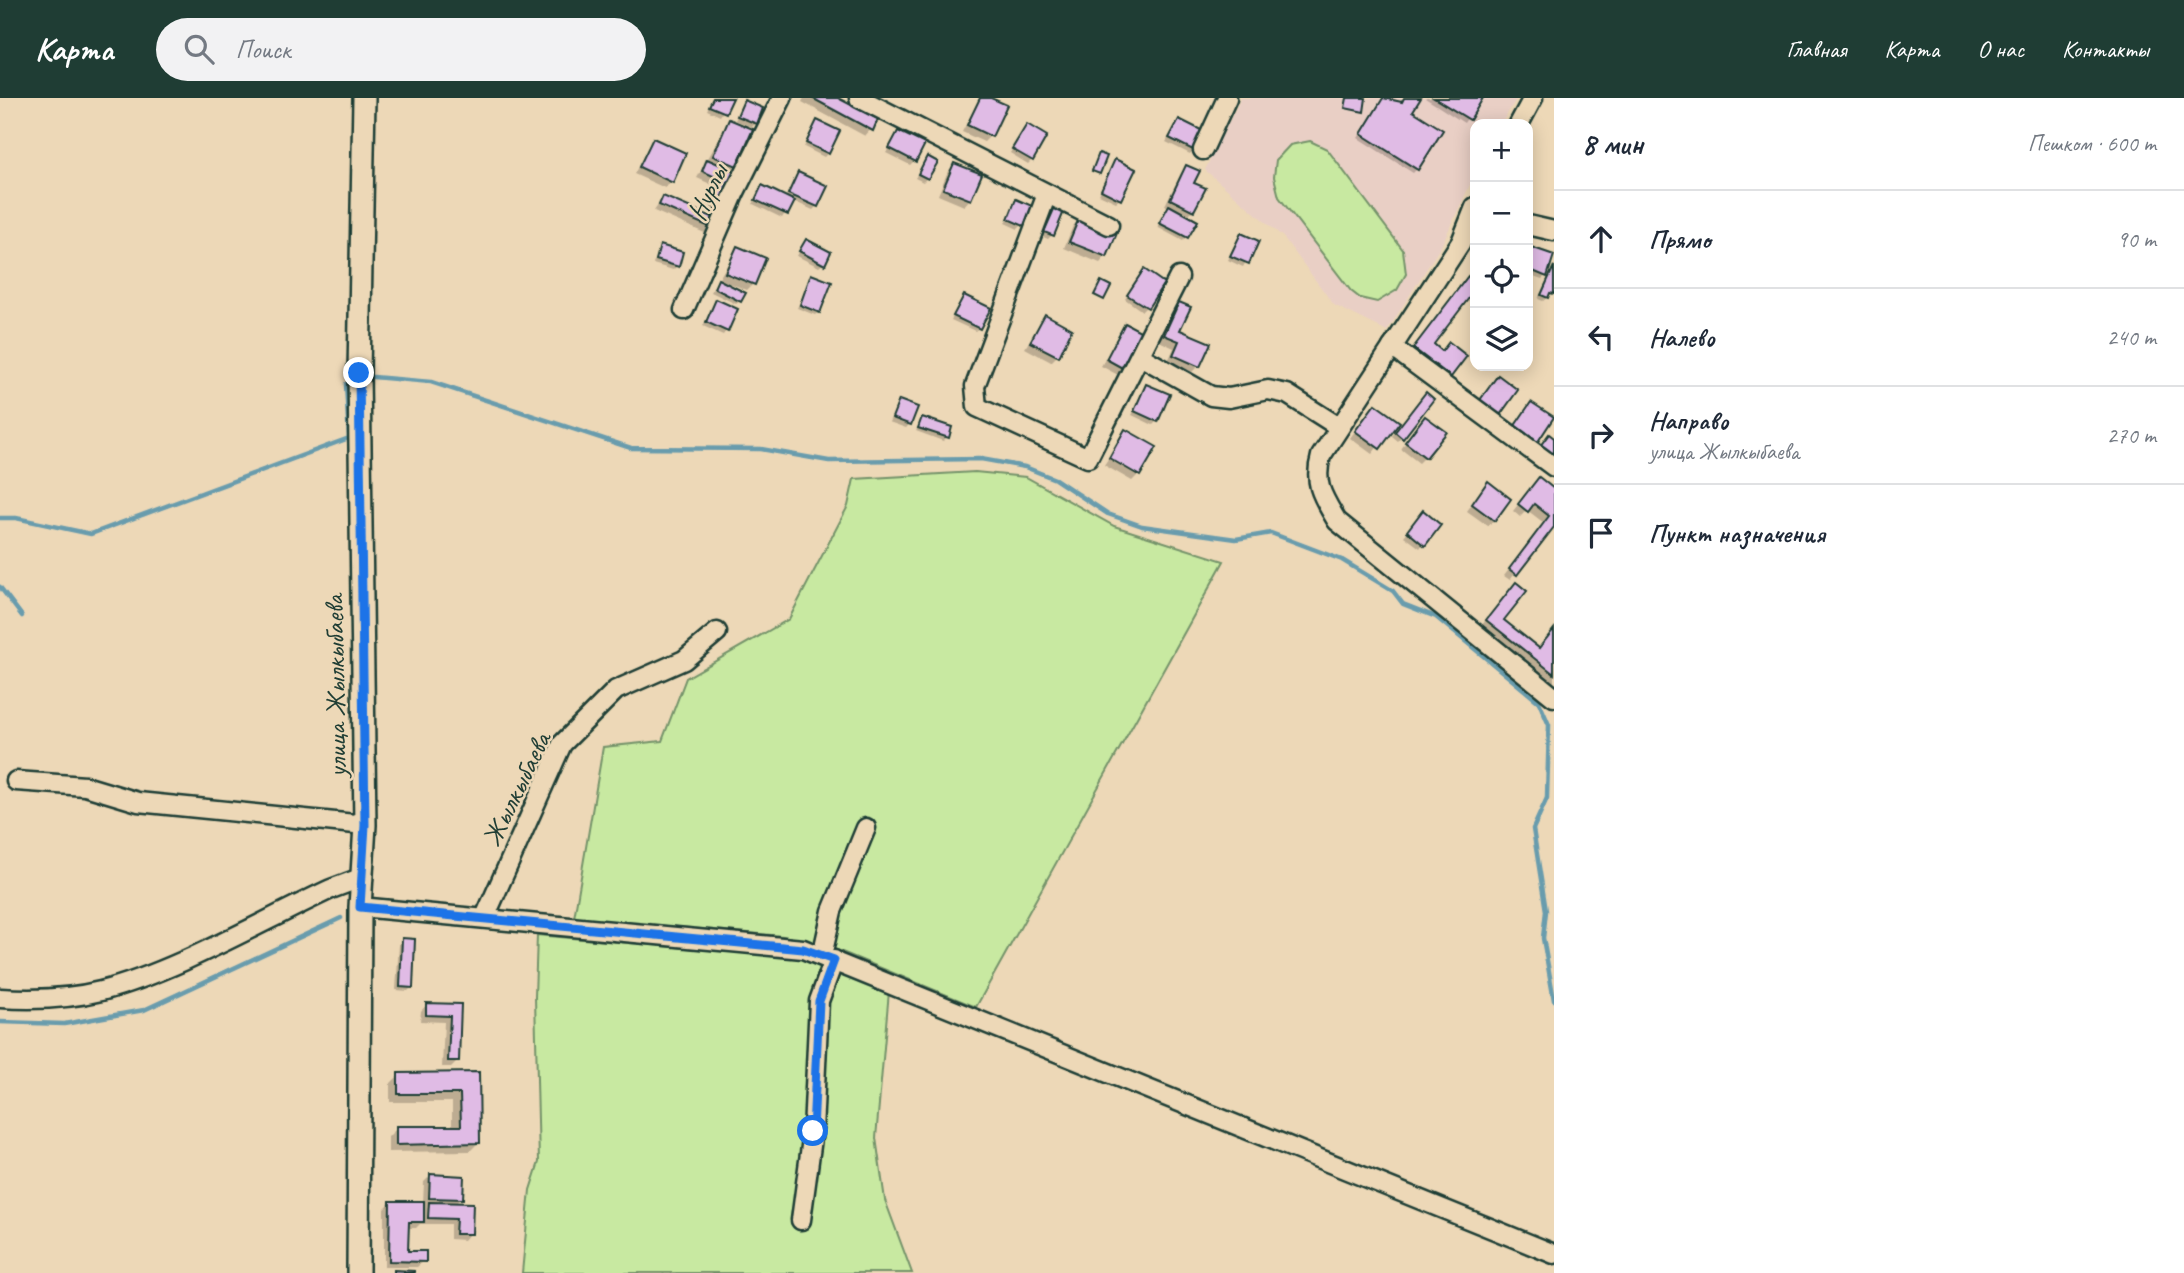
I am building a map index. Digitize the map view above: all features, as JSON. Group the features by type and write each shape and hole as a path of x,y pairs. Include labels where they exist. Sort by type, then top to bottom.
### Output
{"main road":[{"name":"улица Жылкыбаева","path":"358,1273 360,907 365,825 359,373 363,98"}],"street":[{"name":"Нурлы","path":"684,310 735,192 782,98"},
{"path":"859,98 1109,225"},
{"path":"1203,150 1227,98"},
{"path":"1522,119 1532,98"},
{"path":"1047,194 975,386 977,407 1088,458 1180,276"},
{"path":"1470,221 1461,242 1321,456 1316,475 1323,496 1337,521 1554,697"},
{"path":"1533,226 1554,231"},
{"path":"1392,347 1554,467"},
{"path":"1140,356 1211,396 1229,398 1268,390 1287,394 1339,427"},
{"name":"Жылкыбаева","path":"485,917 562,744 616,690 684,660 717,632"},
{"path":"16,781 85,786 138,803 365,825"},
{"path":"801,1220 813,1131 819,1001 828,958 832,911 866,828"},
{"path":"2,998 58,998 99,992 144,978 331,889 363,877"},
{"path":"360,907 803,949 1554,1254"}],"shaded area":[{"path":"1241,98 1517,98 1504,119 1470,119 1470,185 1441,246 1387,331 1334,305 1283,237 1205,170"}],"green space":[{"path":"1310,141 1327,149 1403,250 1406,274 1397,290 1377,302 1360,298 1351,291 1279,197 1274,177 1276,160 1290,145"},
{"path":"975,472 1026,477 1114,526 1224,561 976,1007 825,945 783,936 574,918 603,747 662,741 686,678 789,619 848,506 854,479"},
{"path":"537,935 801,958 889,991 876,1138 885,1200 912,1273 522,1273 530,1190 539,1162 535,997"}],"building":[{"path":"713,98 733,98 726,113 709,106"},
{"path":"812,98 838,98 878,119 873,131"},
{"path":"980,98 991,98 1007,105 992,137 967,125"},
{"path":"1347,98 1366,98 1364,112 1345,108"},
{"path":"1383,98 1402,102 1404,98 1421,98 1413,111 1443,130 1418,170 1361,134"},
{"path":"1434,98 1483,98 1470,120"},
{"path":"744,100 763,108 757,124 737,116"},
{"path":"729,119 753,129 737,166 713,156"},
{"path":"1179,119 1205,132 1195,151 1169,138"},
{"path":"817,120 840,131 829,154 806,143"},
{"path":"1027,124 1047,136 1033,161 1012,149"},
{"path":"898,131 925,144 916,162 889,148"},
{"path":"653,138 686,153 673,183 639,167"},
{"path":"1099,153 1107,156 1100,174 1092,171"},
{"path":"927,156 938,162 928,179 918,174"},
{"path":"707,159 739,173 714,229 659,205 663,196 712,217 718,202 711,199 720,179 702,171"},
{"path":"1115,159 1136,169 1121,200 1101,190"},
{"path":"954,163 982,174 971,200 943,189"},
{"path":"1186,165 1200,171 1194,183 1206,188 1194,211 1170,199"},
{"path":"798,172 828,186 818,207 788,194"},
{"path":"762,185 795,201 788,215 755,200"},
{"path":"1016,199 1032,206 1024,226 1008,219"},
{"path":"1058,200 1067,204 1054,236 1044,232"},
{"path":"1169,205 1198,221 1188,238 1159,223"},
{"path":"1079,218 1117,233 1107,257 1069,242"},
{"path":"1241,233 1259,241 1249,264 1230,256"},
{"path":"806,239 831,252 825,265 799,251"},
{"path":"660,245 683,252 679,267 656,260"},
{"path":"737,246 766,258 755,285 725,273"},
{"path":"1533,248 1554,255 1547,277 1533,271"},
{"path":"1554,266 1554,294 1550,293 1548,298 1541,295"},
{"path":"1144,269 1164,283 1148,308 1127,295"},
{"path":"811,274 832,282 820,313 800,305"},
{"path":"1468,276 1470,297 1434,344 1442,351 1449,342 1467,356 1451,377 1413,348"},
{"path":"718,279 746,293 741,302 714,288"},
{"path":"1101,281 1111,286 1104,300 1094,295"},
{"path":"964,295 991,308 980,329 953,316"},
{"path":"716,299 738,309 728,332 706,322"},
{"path":"1179,302 1191,307 1180,330 1211,343 1200,367 1173,355 1179,341 1164,335"},
{"path":"1045,314 1072,329 1059,357 1030,342"},
{"path":"1125,323 1144,333 1126,370 1106,359"},
{"path":"1498,375 1518,390 1500,415 1480,400"},
{"path":"1146,384 1170,394 1158,422 1134,411"},
{"path":"1426,392 1434,399 1403,439 1395,432"},
{"path":"899,400 918,407 911,425 892,418"},
{"path":"1531,402 1554,417 1537,443 1514,427"},
{"path":"1375,404 1400,422 1380,449 1355,431"},
{"path":"1425,416 1447,432 1426,458 1405,442"},
{"path":"922,417 952,427 949,438 918,428"},
{"path":"1125,429 1157,447 1140,476 1109,458"},
{"path":"1549,434 1554,438 1554,456 1540,446"},
{"path":"1539,477 1554,489 1554,527 1517,575 1509,569 1549,516 1534,504 1528,512 1518,504"},
{"path":"1488,481 1511,499 1495,521 1472,504"},
{"path":"1423,510 1441,525 1425,546 1407,531"},
{"path":"1516,582 1527,591 1504,620 1539,648 1554,629 1554,674 1486,620"},
{"path":"402,938 415,939 413,988 400,987"},
{"path":"426,1003 461,1004 459,1061 448,1061 450,1016 426,1015"},
{"path":"479,1072 480,1143 396,1145 396,1126 461,1126 460,1094 398,1094 398,1073"},
{"path":"430,1174 464,1176 463,1199 429,1198"},
{"path":"390,1201 424,1201 424,1222 409,1222 408,1251 426,1251 426,1262 389,1261"},
{"path":"429,1202 473,1203 472,1234 455,1234 456,1219 428,1218"},
{"path":"394,1270 414,1271 414,1273 394,1273"}],"waterway":[{"path":"373,377 431,382 631,448 761,449 829,461 981,459 1025,467 1055,479 1108,514 1142,526 1236,539 1271,533 1342,560 1393,591 1403,604 1436,617 1539,702 1549,725 1547,798 1533,829 1546,911 1543,938 1554,1000"},
{"path":"0,518 16,518 91,534 349,438 346,384"},
{"path":"0,587 22,616"},
{"path":"0,1022 64,1024 144,1010 341,918"}],"route":[{"path":"359,373 365,825 360,907 803,949 834,960 819,1001 813,1131"}]}
